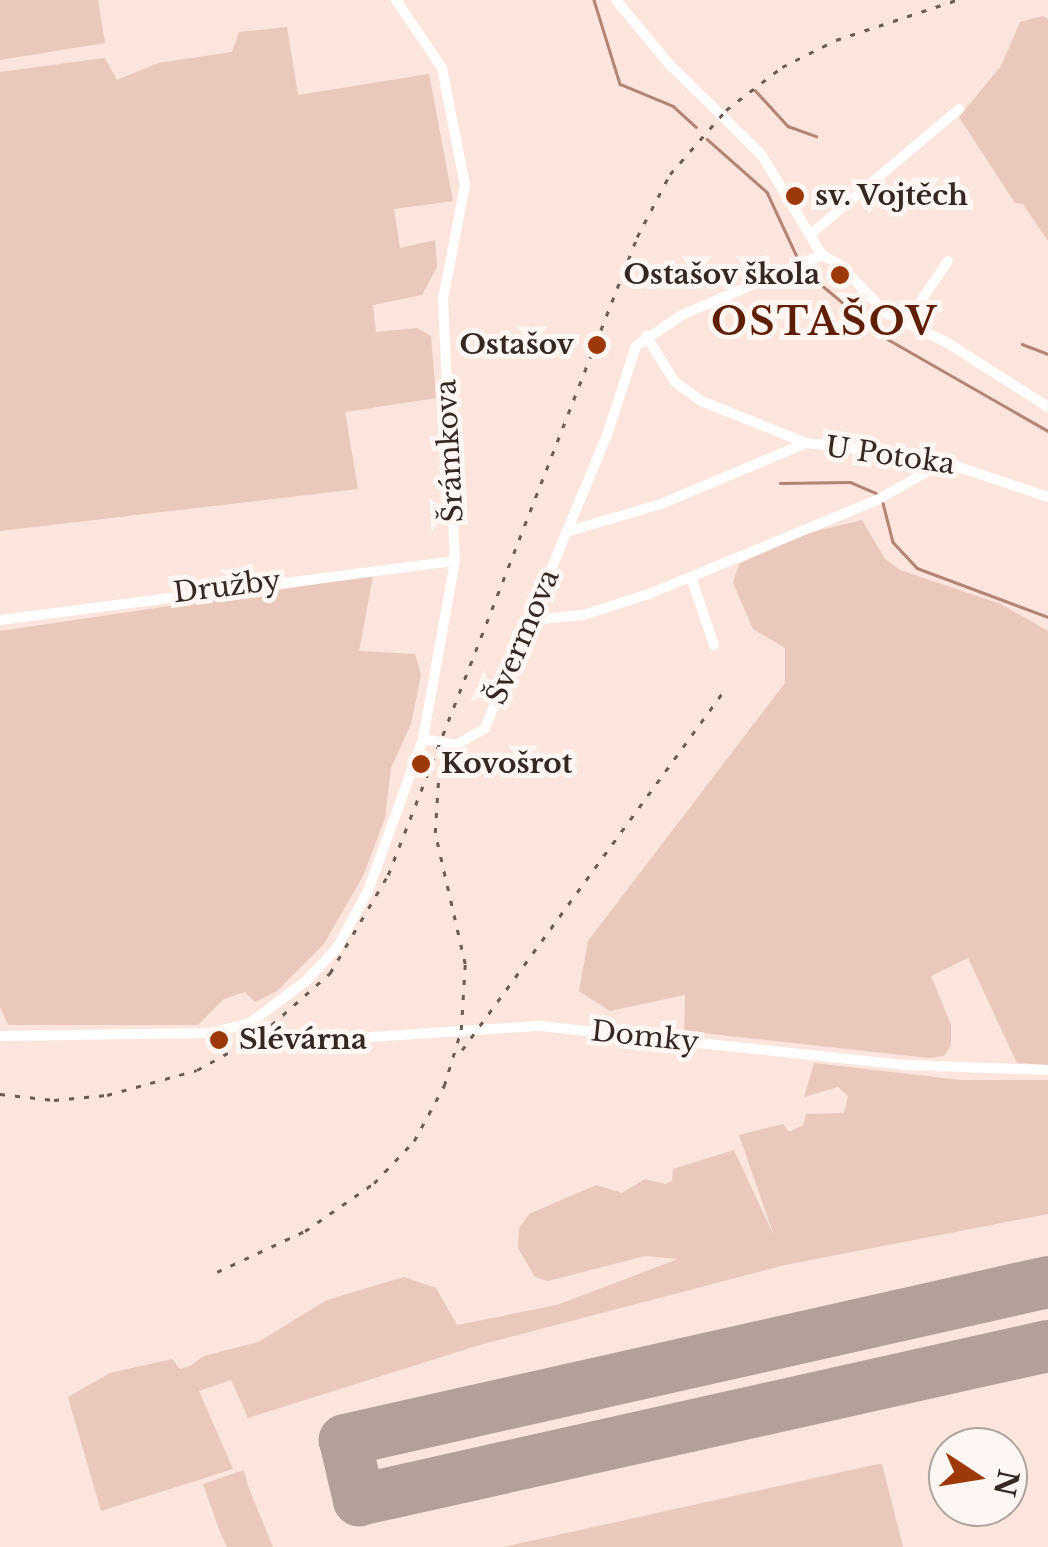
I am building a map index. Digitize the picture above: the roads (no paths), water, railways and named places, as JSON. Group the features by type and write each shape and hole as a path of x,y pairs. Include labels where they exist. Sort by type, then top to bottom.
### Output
{"street":[{"name":"Šrámkova","path":"396,0 442,68 465,185 442,299 455,561 423,739"},
{"path":"616,0 670,66 761,154 786,200 814,232 822,255 905,324 946,342 1048,407"},
{"path":"814,232 959,109"},
{"path":"646,336 822,255"},
{"path":"905,324 948,261"},
{"name":"U Potoka","path":"646,336 675,382 702,401 806,443 946,462 1048,496"},
{"name":"Švermova","path":"423,739 456,745 479,735 566,532 625,372 646,336"},
{"path":"566,532 660,504 806,443"},
{"path":"530,620 582,615 690,577 877,500 946,462"},
{"name":"Družby","path":"0,620 455,561"},
{"path":"690,577 714,646"},
{"path":"0,1036 190,1036 250,1023 322,966 353,922 382,863 423,739"},
{"name":"Domky","path":"250,1023 263,1038 281,1043 540,1026 906,1065 1048,1070"}],"waterway":[{"path":"594,0 620,84 673,106 696,127"},
{"path":"755,90 788,126 816,136"},
{"path":"707,139 767,192 799,261"},
{"path":"801,268 884,337 1048,431"},
{"path":"1022,344 1048,354"},
{"path":"780,483 850,482 876,493"},
{"path":"883,503 893,542 917,568 1048,617"}],"railway":[{"path":"0,1094 54,1100 107,1095 197,1070 260,1035 330,973 388,875 637,237 670,174 726,110 782,67 836,40 956,0"},
{"path":"462,1050 725,689"},
{"path":"217,1272 305,1231 374,1183 414,1141 444,1086 461,1030 465,964 435,833 439,769"}],"place":[{"name":"sv. Vojtěch","path":"795,196"},
{"name":"Ostašov škola","path":"840,275"},
{"name":"Ostašov","path":"597,345"},
{"name":"Kovošrot","path":"421,764"},
{"name":"Slévárna","path":"219,1040"}],"district":[{"name":"OSTAŠOV","path":"825,322"}]}
